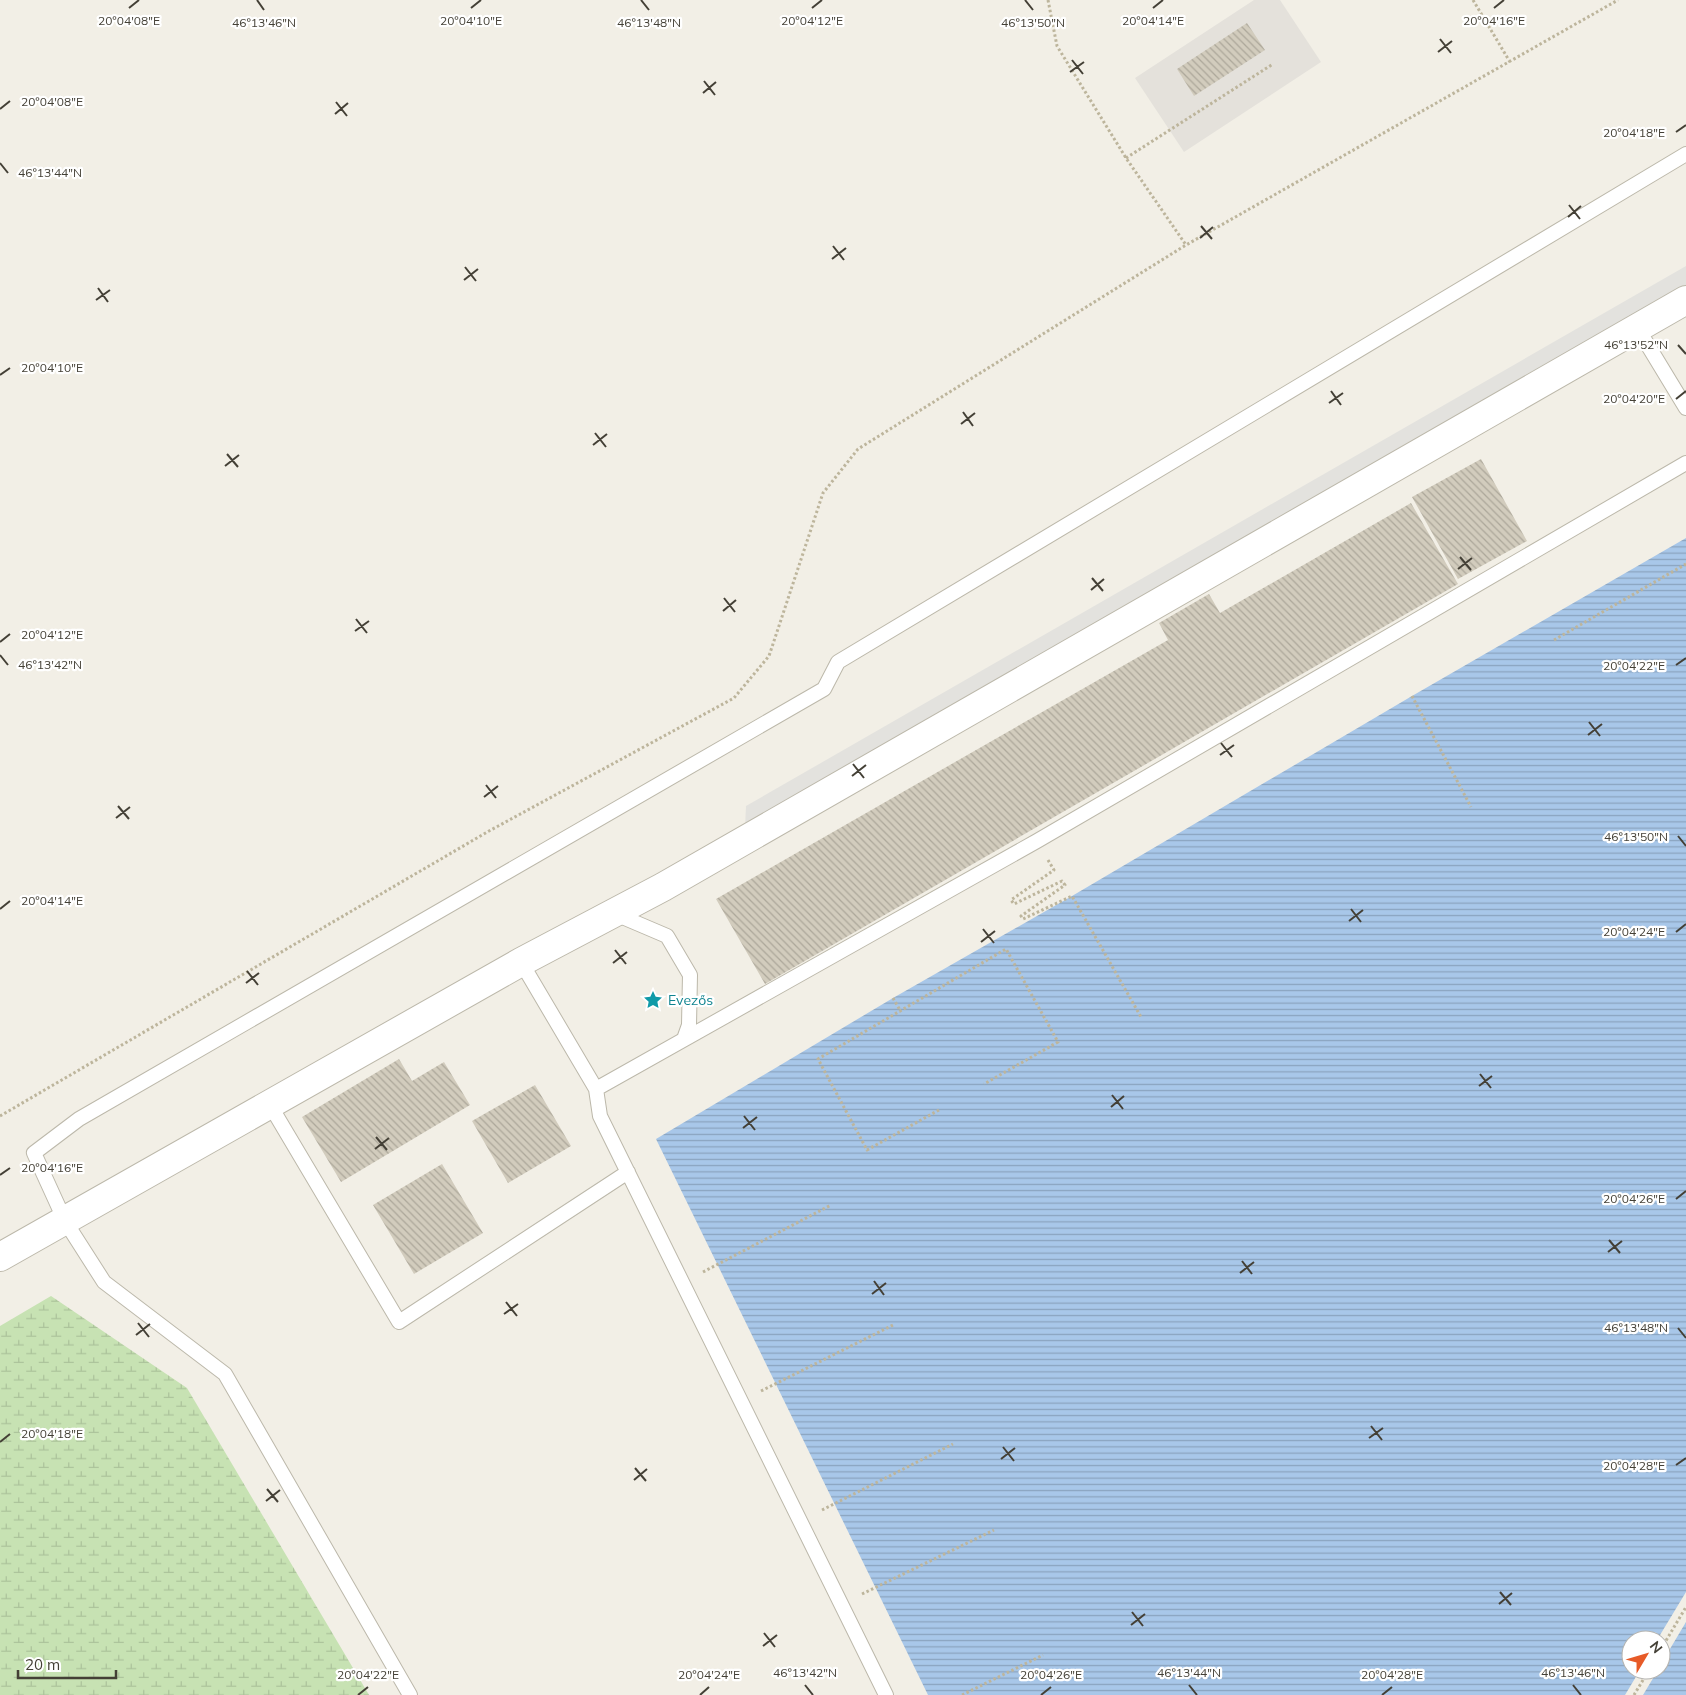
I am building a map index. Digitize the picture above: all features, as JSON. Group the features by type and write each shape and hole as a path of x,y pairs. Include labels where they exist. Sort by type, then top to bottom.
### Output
{"street":[{"path":"0,1258 521,962 672,882 1686,300"}],"lane":[{"path":"410,1695 225,1374 104,1282 65,1221 34,1154 79,1120 824,689 838,662 1686,154"},
{"path":"1638,329 1686,408"},
{"path":"596,1089 1037,841 1686,463"},
{"path":"613,913 667,936 690,975 689,1025 684,1038"},
{"path":"521,962 596,1089 600,1116 886,1695"},
{"path":"270,1105 399,1322 628,1172"}],"path":[{"path":"1048,0 1057,46 1126,158 1186,245"},
{"path":"1473,0 1510,62"},
{"path":"0,1116 490,831 734,698 769,656 823,493 858,449 1186,245 1618,0"},
{"path":"1126,158 1273,64"},
{"path":"1554,640 1686,564"},
{"path":"1412,696 1471,807"},
{"path":"1037,841 1054,870 1011,900 1014,904 1062,881 1065,885 1021,916 1023,919 1072,896 1141,1017"},
{"path":"939,1110 867,1150 818,1059 1006,949 1058,1042 984,1084"},
{"path":"893,998 901,1012"},
{"path":"696,1275 831,1205"},
{"path":"753,1395 893,1326"},
{"path":"834,1504 953,1444"},
{"path":"875,1587 994,1530"},
{"path":"1671,1632 1686,1607"},
{"path":"962,1695 1043,1655"},
{"path":"1634,1695 1643,1680"}],"shaded area":[{"path":"1254,0 1280,0 1321,62 1184,152 1135,78"},
{"path":"1686,266 1686,288 745,828 746,806"}],"green space":[{"path":"51,1296 187,1388 369,1695 0,1695 0,1326"}],"water":[{"path":"1686,538 1686,1695 928,1695 656,1139 893,998 1072,896 1412,696"}],"pier":[{"path":"1686,1592 1686,1622 1671,1647 1671,1630 1663,1630"},
{"path":"1634,1680 1652,1680 1643,1695 1625,1695"}],"building":[{"path":"1247,23 1265,50 1194,96 1177,69"},
{"path":"1481,459 1527,541 1458,579 1412,497"},
{"path":"1411,503 1458,584 765,984 716,899 1168,640 1159,623 1209,594 1220,613"},
{"path":"399,1059 412,1081 444,1062 470,1105 341,1182 302,1117"},
{"path":"535,1085 571,1146 508,1183 472,1121"},
{"path":"442,1164 483,1233 414,1274 373,1205"}],"place":[{"name":"Evezős","path":"653,1000"}]}
